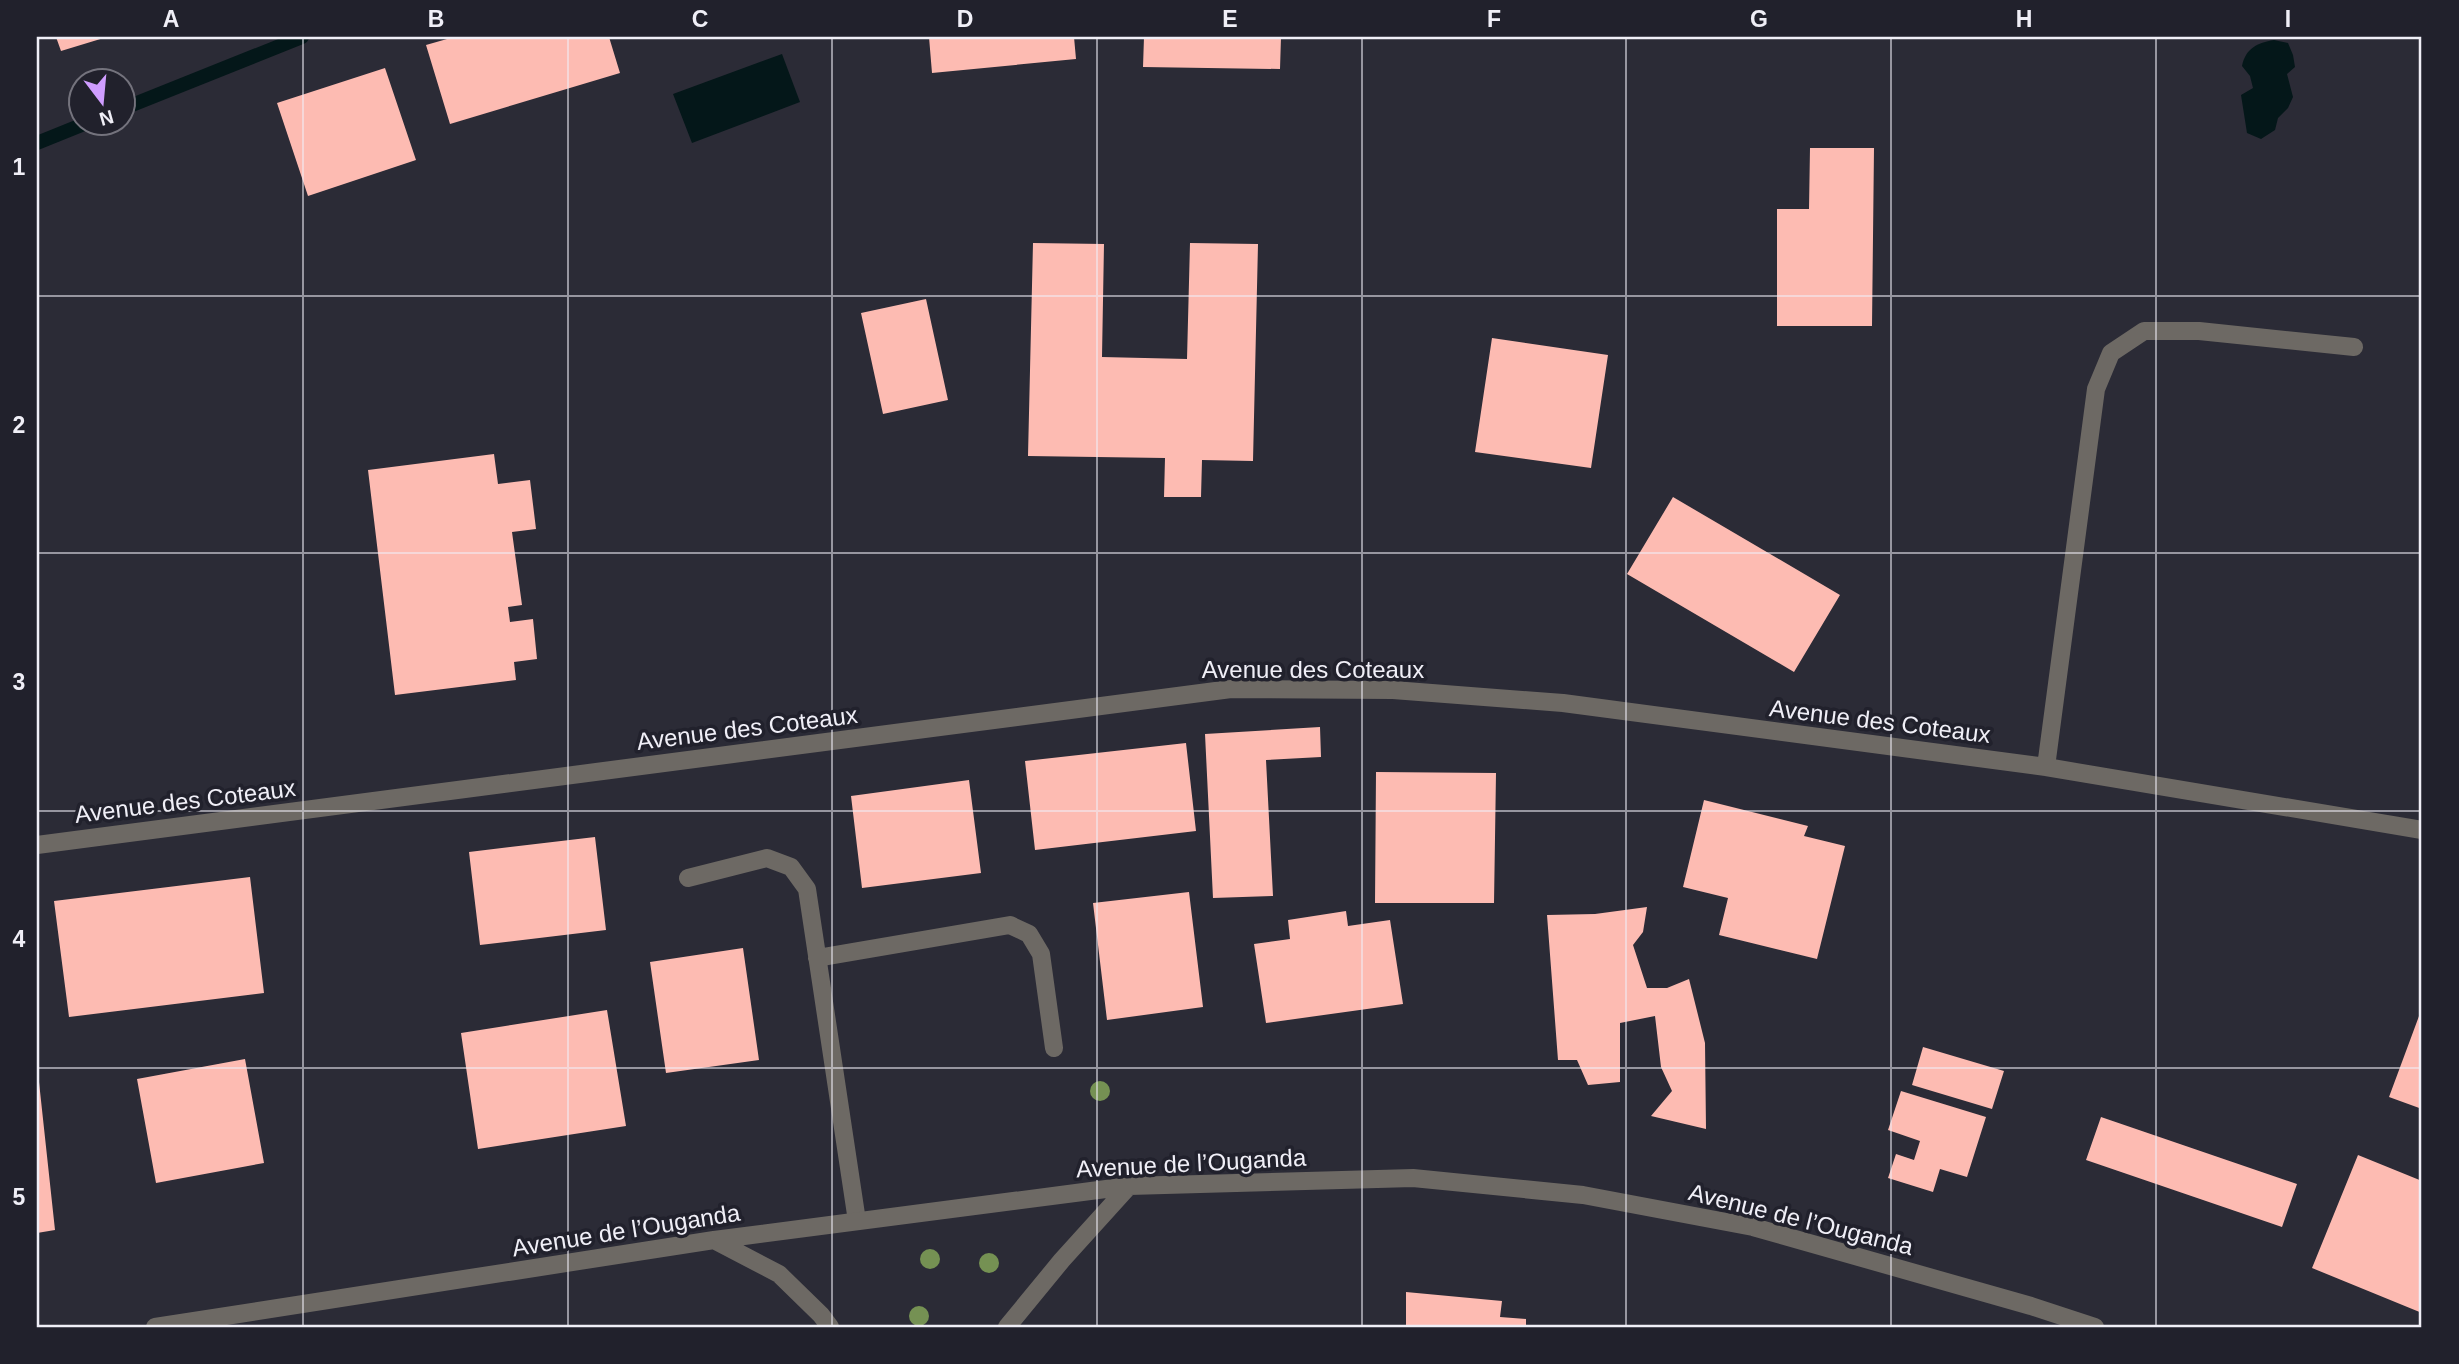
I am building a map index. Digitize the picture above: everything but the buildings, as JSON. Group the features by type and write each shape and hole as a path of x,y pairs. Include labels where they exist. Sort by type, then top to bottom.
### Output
{"street":[{"path":"2046,767 2094,400 2111,353 2144,331 2199,331 2354,347"},
{"name":"Avenue des Coteaux","path":"37,845 1231,689 1393,690 1563,703 2046,767 2422,830"},
{"path":"688,878 767,858 791,867 807,889 857,1221"},
{"path":"817,958 1010,925 1029,934 1041,954 1054,1048"},
{"name":"Avenue de l’Ouganda","path":"155,1327 714,1240 1129,1186 1413,1178 1583,1195 1753,1227 2095,1327"},
{"path":"1007,1327 1062,1260 1129,1186"},
{"path":"714,1240 779,1275 830,1327"}],"shaded area":[{"path":"2274,40 2288,43 2293,55 2295,67 2287,74 2293,97 2288,108 2278,118 2275,130 2261,139 2247,133 2241,95 2253,88 2250,76 2242,66 2253,47"},
{"path":"782,54 800,102 692,143 673,94"}],"waterway":[{"path":"136,103 302,37"},
{"path":"37,143 66,131"}]}
